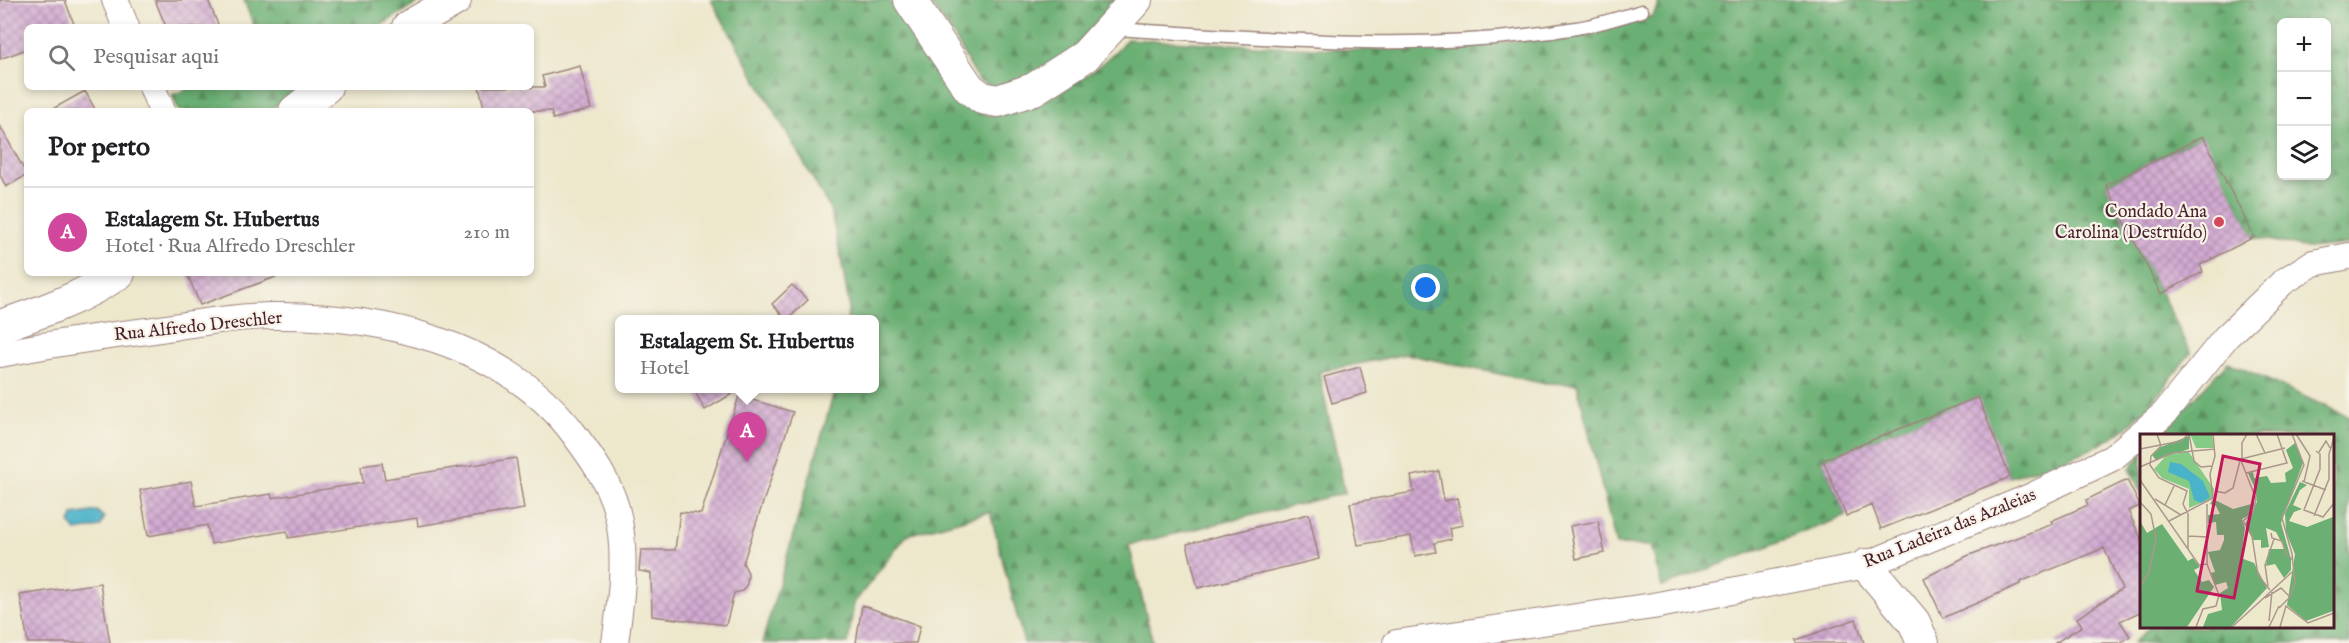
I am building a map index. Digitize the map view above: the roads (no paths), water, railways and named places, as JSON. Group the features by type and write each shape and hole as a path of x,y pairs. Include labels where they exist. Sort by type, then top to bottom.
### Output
{"street":[{"path":"115,0 125,24"},
{"path":"413,24 455,0"},
{"path":"910,0 969,88 982,98 998,101 1034,89 1085,56 1136,0"},
{"path":"153,90 161,108"},
{"path":"299,108 322,90"},
{"name":"Rua Ladeira das Azaleias","path":"2140,434 2164,414 2226,338 2283,282 2313,263 2349,256"},
{"path":"0,326 68,302 96,289 115,276"},
{"name":"Rua Alfredo Dreschler","path":"0,354 48,344 267,316 357,321 406,330 467,352 504,371 545,400 587,451 608,486 616,509 622,558 615,643"},
{"name":"Rua Ladeira das Azaleias","path":"1399,643 1653,606 1866,565 2030,497 2112,458 2140,434"},
{"path":"1866,565 1914,622 1923,643"}],"lane":[{"path":"1112,29 1361,42 1455,40 1577,28 1642,11"}],"water":[{"path":"97,511 104,518 100,527 76,531 70,524 73,515"}],"place":[{"name":"Condado Ana Carolina (Destruído)","path":"2219,222"},
{"name":"Estalagem St. Hubertus","path":"747,462"}]}
